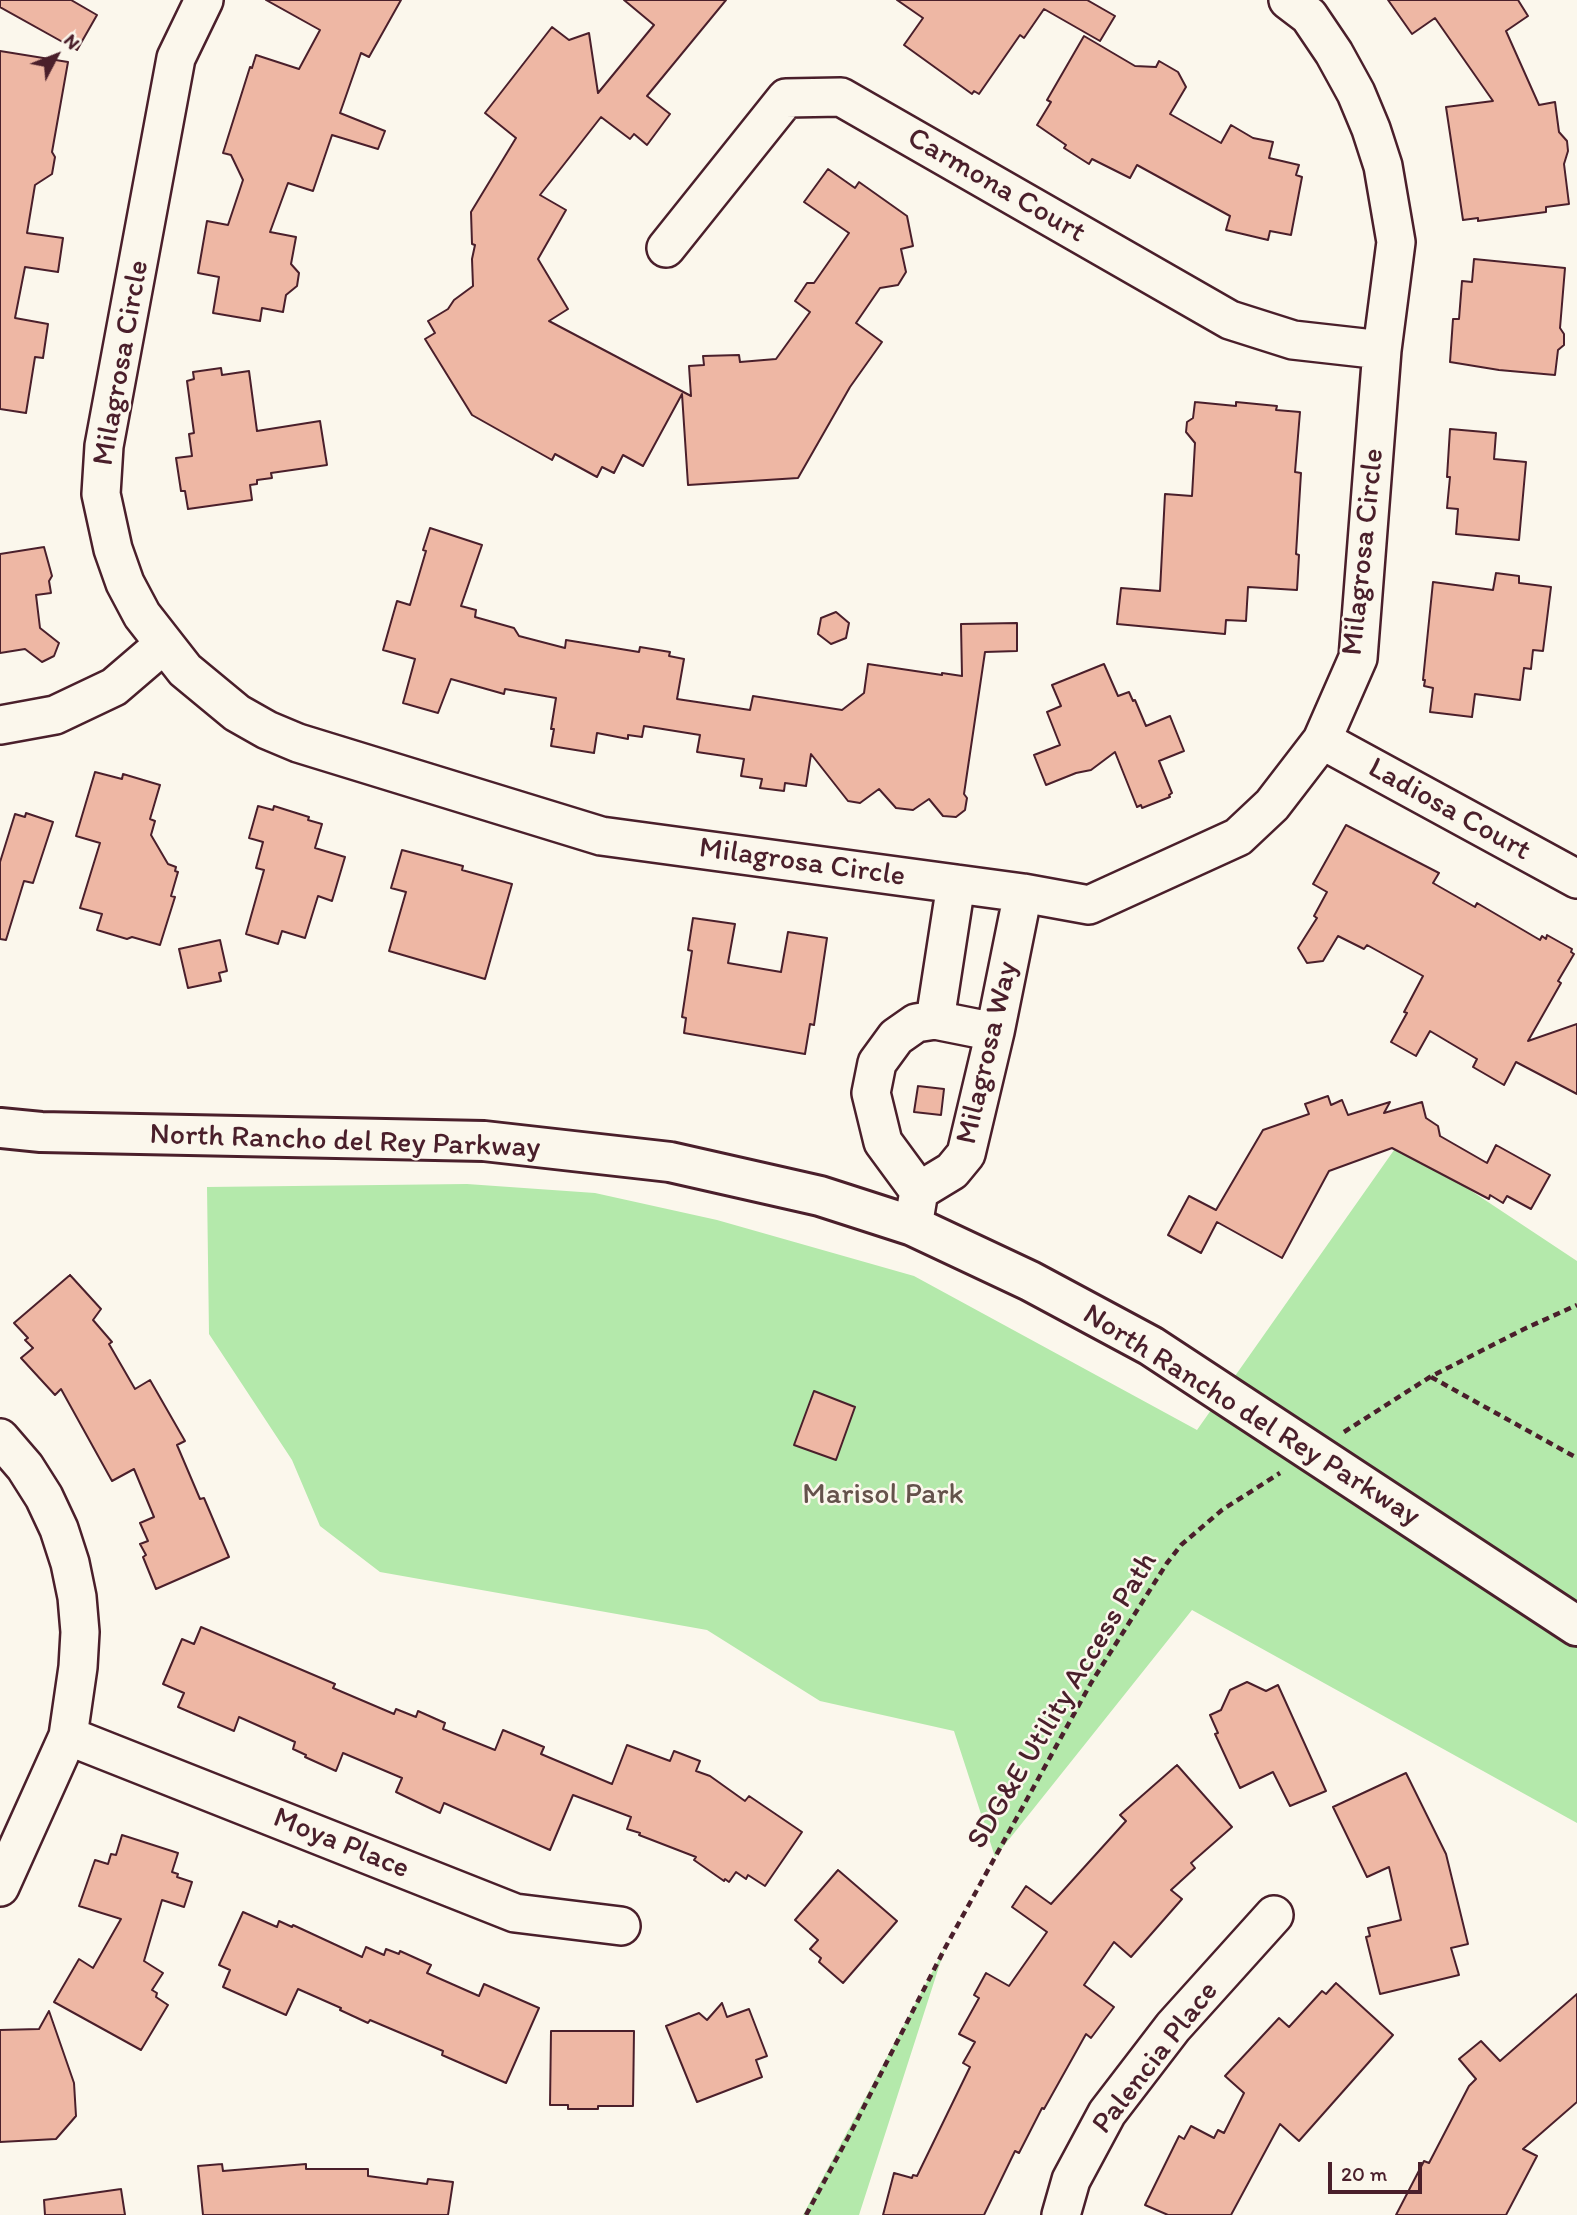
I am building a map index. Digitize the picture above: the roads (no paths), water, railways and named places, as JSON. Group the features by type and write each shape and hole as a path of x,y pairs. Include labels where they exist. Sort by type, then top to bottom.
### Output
{"street":[{"name":"Milagrosa Circle","path":"204,0 176,58 104,446 101,494 113,549 131,593 163,645 185,670 237,713 298,743 601,836 1023,893 1089,905 1238,837 1272,805 1322,740 1358,658 1382,350 1396,243 1383,166 1356,93 1309,16 1288,0"},
{"name":"Carmona Court","path":"666,248 786,98 841,97 1230,320 1293,340 1382,350"},
{"path":"0,725 55,715 114,687 163,645"},
{"name":"Ladiosa Court","path":"1322,740 1577,879"},
{"name":"Milagrosa Way","path":"956,884 935,1020 916,1023 896,1037 877,1063 871,1093 883,1142 916,1209 966,1154 995,1032 1023,893"},
{"path":"935,1020 995,1032"},
{"name":"North Rancho del Rey Parkway","path":"0,1128 41,1132 484,1141 670,1162 820,1196 916,1209 1030,1281 1151,1346 1577,1626"},
{"path":"0,1438 25,1467 44,1497 59,1529 77,1597 80,1632 68,1736 0,1887"},
{"name":"Moya Place","path":"68,1736 515,1913 621,1926"},
{"name":"Palencia Place","path":"1061,2215 1071,2180 1107,2113 1172,2026 1274,1915"}],"park label":[{"name":"Marisol Park","path":"883,1495"}]}
